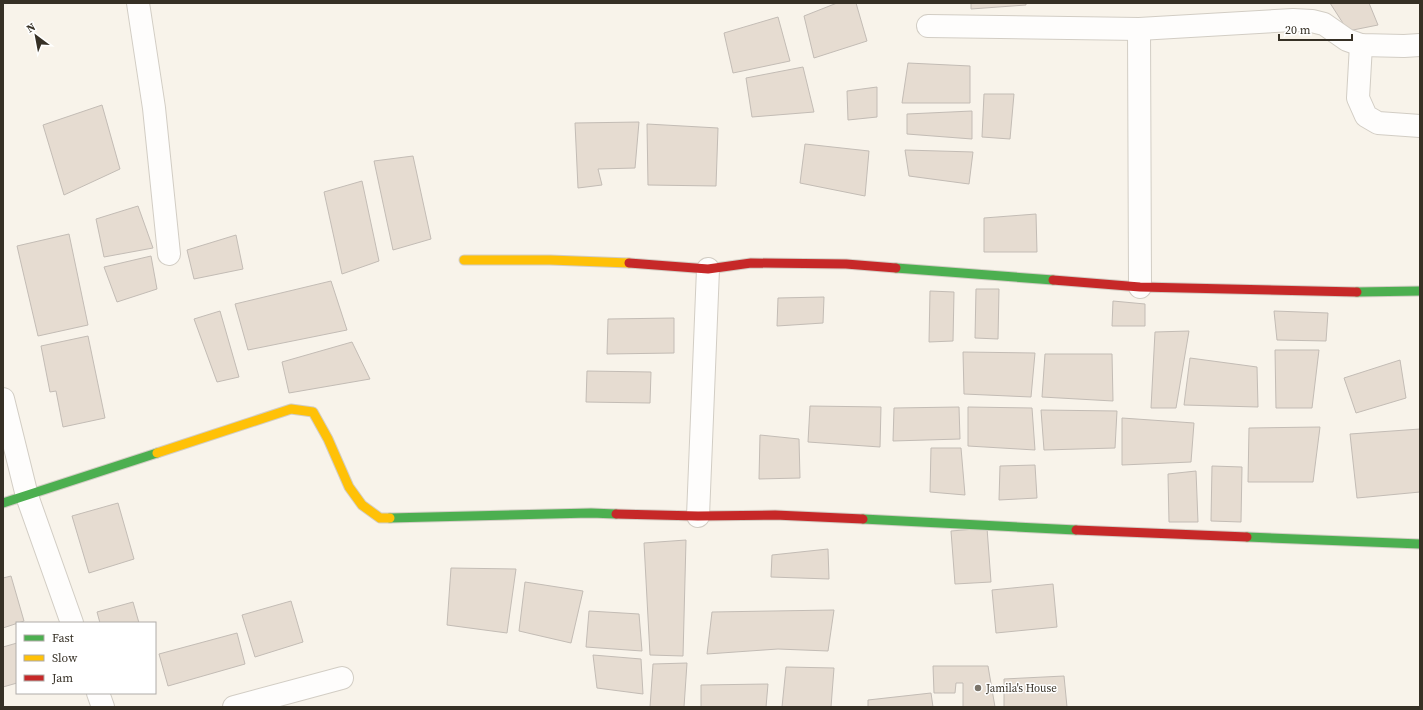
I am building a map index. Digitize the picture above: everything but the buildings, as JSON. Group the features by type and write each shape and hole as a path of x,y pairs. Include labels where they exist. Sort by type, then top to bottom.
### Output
{"street":[{"path":"138,3 154,108 169,254"},
{"path":"928,26 1139,29 1294,20 1312,21 1324,24 1348,40 1361,45 1420,45"},
{"path":"1139,29 1140,287"},
{"path":"1361,45 1358,98 1366,116 1378,123 1420,126"},
{"path":"464,260 550,260 638,263 708,268 751,263 846,264 1140,287 1358,292 1420,291"},
{"path":"698,516 708,268"},
{"path":"3,399 27,496 72,622"},
{"path":"3,504 291,410 313,412 328,439 349,487 362,505 380,518 591,514 698,516 775,515 1037,528 1420,544"},
{"path":"234,707 342,678"},
{"path":"98,694 103,707"}],"traffic: fast":[{"path":"896,268 1053,280"},
{"path":"1357,292 1420,291"},
{"path":"3,503 157,453"},
{"path":"390,518 591,513 616,514"},
{"path":"863,519 1076,530"},
{"path":"1247,537 1420,544"}],"traffic: slow":[{"path":"464,260 550,260 629,263"},
{"path":"157,453 291,409 313,412 328,439 349,487 362,505 380,518 390,518"}],"traffic: jam":[{"path":"629,263 708,269 751,263 846,264 896,268"},
{"path":"1053,280 1140,287 1357,292"},
{"path":"616,514 698,516 775,515 863,519"},
{"path":"1076,530 1247,537"}],"place":[{"name":"Jamila's House","path":"978,688"}]}
